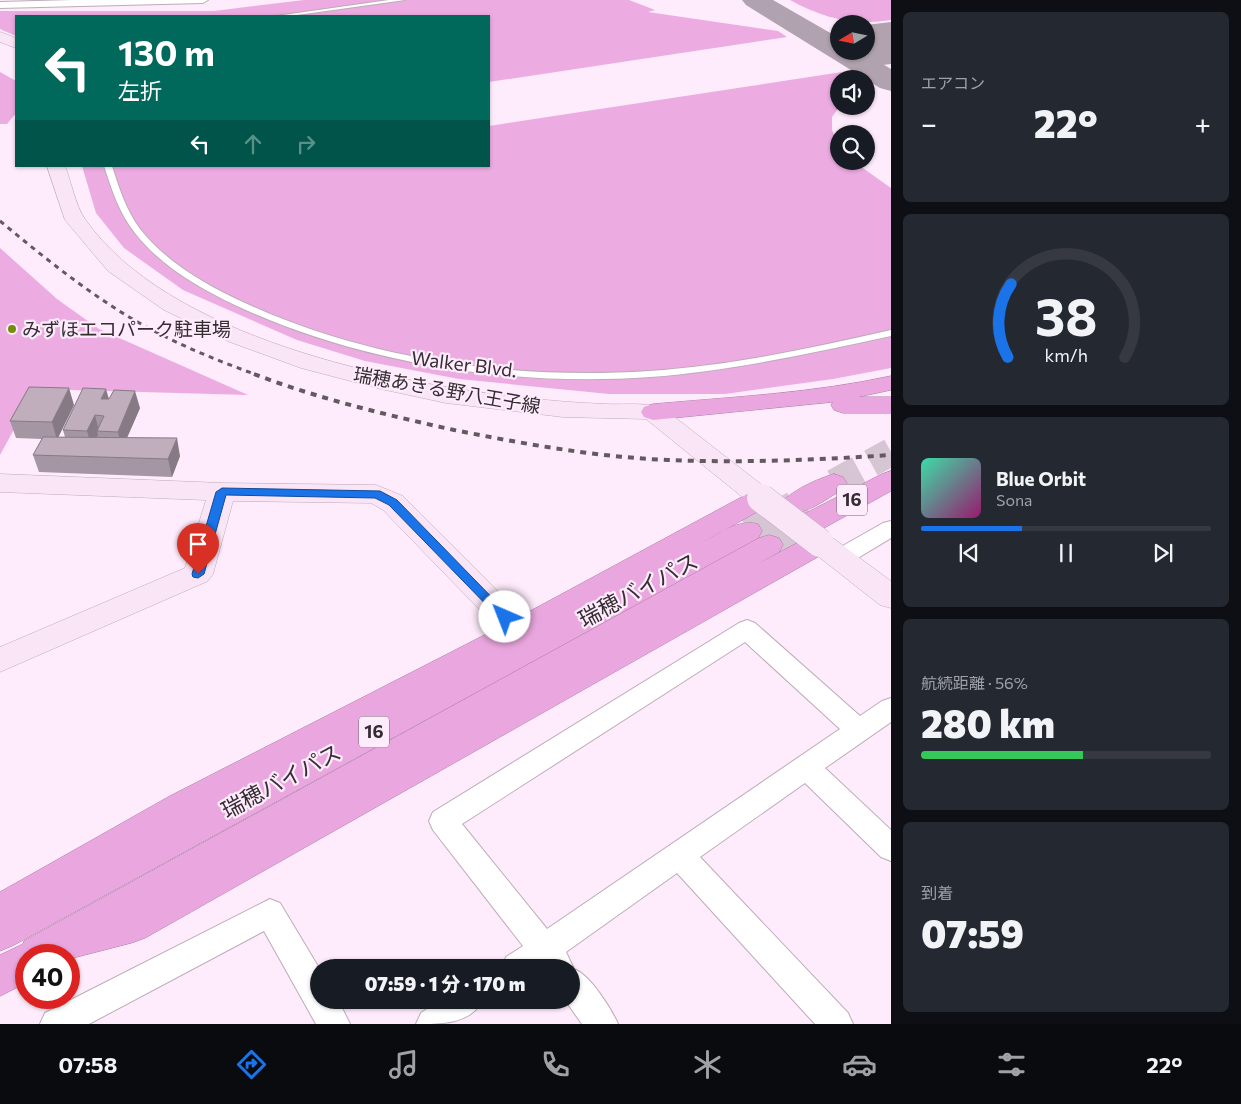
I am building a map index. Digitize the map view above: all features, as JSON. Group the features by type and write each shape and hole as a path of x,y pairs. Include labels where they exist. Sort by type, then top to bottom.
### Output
{"highway":[{"path":"653,412 806,398 850,392 891,382"},
{"path":"653,412 696,414 821,405 891,405"},
{"name":"16","path":"817,532 891,480"},
{"name":"16","path":"817,532 834,483"},
{"path":"0,912 183,807 519,631 761,498"},
{"path":"65,944 131,925 817,532"},
{"name":"瑞穂バイパス","path":"0,932 758,538 58,944"},
{"path":"0,976 15,968"}],"main road":[{"path":"0,36 15,44"},
{"name":"瑞穂あきる野八王子線","path":"56,167 58,185 81,231 110,263 184,313 218,329 316,366 403,387 498,403 600,412 653,412"},
{"path":"653,412 761,498 817,532 891,597"},
{"path":"0,483 222,492 376,494 393,503 519,631"},
{"path":"0,660 198,574 222,492"}],"street":[{"path":"0,5 203,0"},
{"path":"817,532 891,528"},
{"path":"858,730 748,629 443,821 552,958 680,856 891,708"},
{"path":"807,768 891,848"},
{"path":"680,856 837,1024"},
{"path":"56,1024 270,913 310,982"},
{"path":"580,995 602,1024"},
{"path":"326,1009 334,1024"},
{"path":"432,1024 454,1009"}],"lane":[{"path":"287,15 402,0"},
{"name":"Walker Blvd.","path":"108,167 116,192 129,219 148,242 169,262 200,284 277,321 334,340 392,354 490,370 579,375 640,374 707,369 775,358 891,333"}],"shaded area":[{"path":"304,0 629,0 655,10 648,12 778,31 787,37 490,82 490,15 15,15 15,36 0,29 0,11 214,11"},
{"path":"790,0 891,0 891,20 875,22 875,15 830,15 830,17"},
{"path":"0,72 15,80 15,114 7,124 0,124"},
{"path":"830,74 830,115 833,115 832,125 830,125 830,170 866,170 891,188 891,368 833,379 725,394 609,394 459,379 365,361 297,340 183,290 124,248 96,213 82,167 490,167 490,126"},
{"path":"0,248 57,299 99,329 248,395 36,389 0,455"}],"building":[{"path":"29,387 69,388 52,422 10,421"},
{"path":"83,388 106,389 101,399 109,399 114,390 135,391 118,432 97,431 104,416 95,415 87,431 63,430"},
{"path":"43,437 177,438 168,459 33,455"}],"taxiway":[{"path":"755,0 830,45"},
{"path":"856,60 891,82"}],"runway":[{"path":"875,45 891,43"}],"tunnel":[{"path":"834,483 891,452"},
{"path":"748,531 794,505"},
{"path":"769,545 814,521"}],"railway":[{"path":"0,221 79,283 129,317 192,349 257,375"},
{"path":"254,374 328,399 454,430 587,453 668,460 724,461 807,460 891,455"}],"place":[{"name":"みずほエコパーク駐車場","path":"12,329"}],"route":[{"path":"198,574 222,492 376,494 393,503 505,617"}]}
